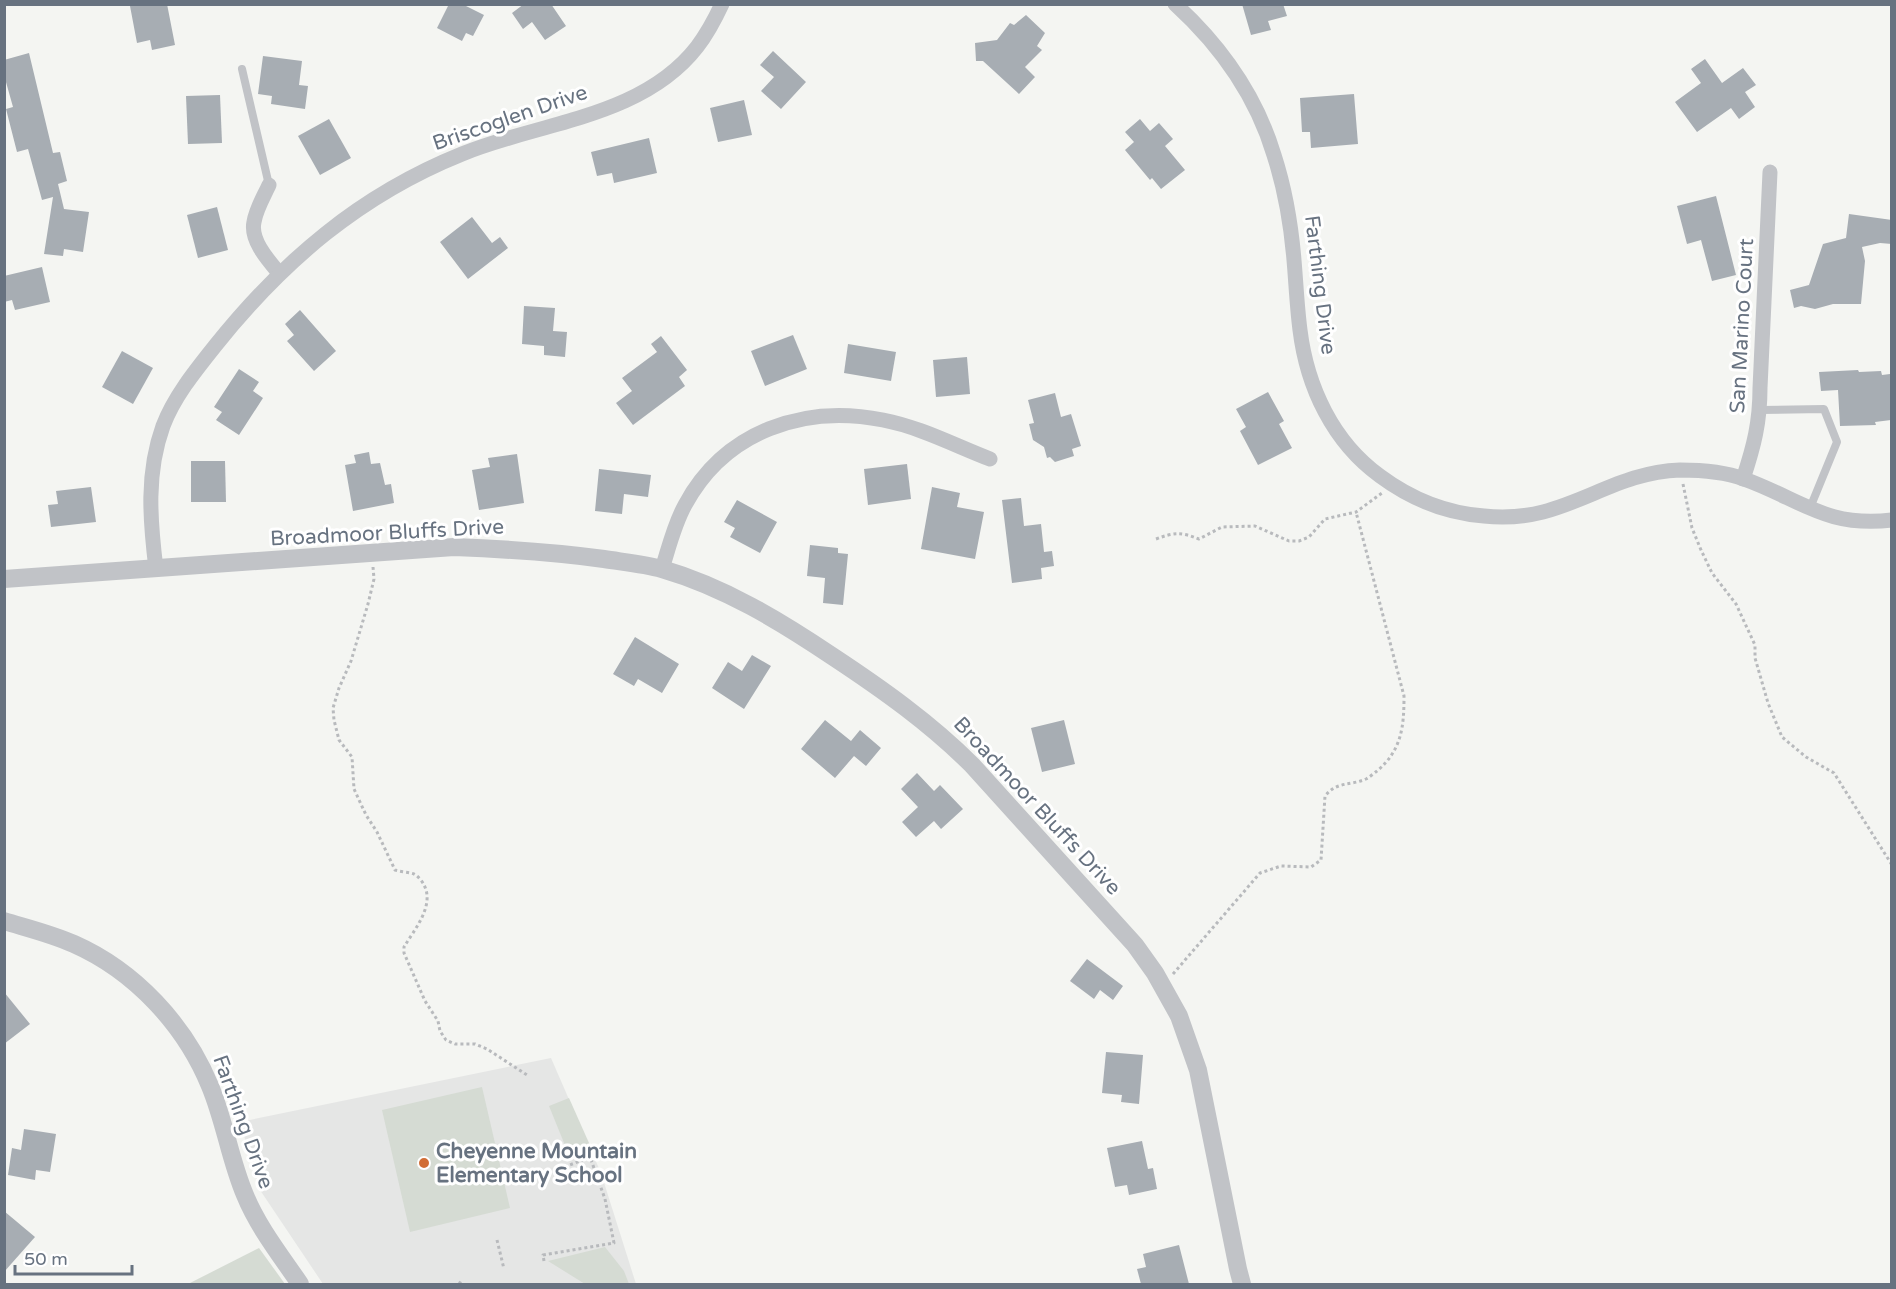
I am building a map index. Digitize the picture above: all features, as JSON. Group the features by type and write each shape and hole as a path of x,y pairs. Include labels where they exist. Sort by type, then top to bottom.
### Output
{"street":[{"name":"Briscoglen Drive","path":"156,569 150,501 156,450 164,424 192,374 279,273 355,210 437,164 490,143 622,103 645,92 667,77 698,47 722,4"},
{"name":"Farthing Drive","path":"1175,4 1213,42 1233,68 1251,98 1274,152 1289,218 1299,329 1304,354 1320,401 1333,427 1350,449 1393,485 1440,508 1460,513 1509,517 1526,516 1561,507 1622,481 1660,472 1699,471 1743,478 1809,510 1829,517 1857,521 1892,520"},
{"name":"San Marino Court","path":"1743,478 1755,439 1760,410 1770,172"},
{"path":"269,185 253,223 256,238 263,253 279,273"},
{"path":"662,569 676,521 696,486 710,469 726,454 748,439 790,420 837,415 886,420 990,459"},
{"name":"Broadmoor Bluffs Drive","path":"4,579 454,547 514,549 576,555 662,569 725,594 788,627 895,699 948,741 1135,945 1179,1016 1198,1070 1242,1284"},
{"name":"Farthing Drive","path":"4,921 74,944 114,967 168,1014 199,1061 210,1086 250,1208 300,1284"}],"lane":[{"path":"242,69 269,185"},
{"path":"1760,410 1824,409 1837,442 1809,510"}],"path":[{"path":"1680,470 1692,528 1712,573 1736,604 1749,630 1755,645 1755,658 1768,703 1782,737 1806,757 1834,773 1892,865"},
{"path":"1156,539 1173,532 1184,533 1199,539 1222,528 1255,526 1289,541 1299,541 1309,537 1325,519 1356,512 1393,485"},
{"path":"1162,986 1260,873 1281,866 1311,867 1321,860 1325,796 1332,788 1367,779 1385,764 1396,750 1404,723 1404,696 1356,512"},
{"path":"373,553 374,579 368,604 351,661 333,708 339,740 352,758 354,789 389,860 395,870 414,874 421,880 426,890 426,905 422,918 404,947 404,953 425,1001 438,1021 440,1031 446,1040 455,1044 475,1044 487,1049 528,1075"},
{"path":"544,1262 543,1255 614,1244 605,1198 590,1157 547,1174"},
{"path":"497,1240 504,1269"}],"shaded area":[{"name":"Cheyenne Mountain Elementary School","path":"551,1058 601,1173 636,1284 323,1284 260,1190 240,1122"},
{"path":"482,1087 510,1208 410,1232 382,1110"},
{"path":"569,1098 593,1152 571,1160 549,1106"},
{"path":"605,1247 624,1271 629,1284 585,1284 548,1261"},
{"path":"259,1248 285,1284 188,1284"}],"building":[{"path":"167,4 175,45 152,50 150,40 137,43 130,6"},
{"path":"449,4 462,4 484,15 473,36 466,33 462,41 437,28"},
{"path":"524,4 551,4 566,26 545,40 532,22 523,29 512,13"},
{"path":"1242,4 1283,4 1287,16 1268,21 1271,30 1251,35"},
{"path":"1026,15 1045,33 1037,46 1042,50 1025,67 1035,77 1019,94 983,61 976,61 975,43 997,40 1010,23 1014,25"},
{"path":"773,51 806,82 781,109 761,91 774,77 760,65"},
{"path":"29,53 53,153 60,152 67,181 58,184 64,209 89,212 83,252 64,249 63,256 44,254 53,197 42,200 28,149 17,152 6,109 13,107 4,75 4,60"},
{"path":"263,56 302,61 299,85 308,86 305,109 271,104 272,96 258,94"},
{"path":"1705,59 1722,83 1743,68 1756,85 1745,92 1755,107 1739,119 1731,108 1697,132 1675,102 1701,83 1691,69"},
{"path":"1354,94 1358,144 1311,148 1310,132 1302,132 1300,98"},
{"path":"220,95 222,143 188,144 186,96"},
{"path":"744,100 752,135 718,142 710,108"},
{"path":"329,119 351,158 320,175 298,136"},
{"path":"1140,119 1150,131 1159,123 1173,139 1165,146 1185,170 1161,189 1152,178 1150,180 1125,150 1134,142 1125,132"},
{"path":"649,138 657,173 614,183 612,173 597,176 591,152"},
{"path":"1716,196 1736,275 1712,281 1701,240 1687,244 1677,206"},
{"path":"217,207 228,250 198,258 187,215"},
{"path":"1849,214 1892,220 1892,244 1880,243 1862,247 1865,261 1861,304 1833,304 1815,309 1801,306 1794,308 1790,290 1809,285 1823,244 1846,238"},
{"path":"472,217 492,243 500,237 508,248 468,279 440,242"},
{"path":"42,267 50,302 15,310 12,300 4,302 4,276"},
{"path":"524,306 555,308 553,331 567,332 565,357 544,355 544,346 522,344"},
{"path":"300,310 336,351 314,371 287,341 294,335 285,324"},
{"path":"793,335 807,369 765,386 751,351"},
{"path":"661,336 687,370 679,377 685,386 633,425 616,403 632,391 622,378 657,352 651,344"},
{"path":"848,344 896,352 891,381 844,373"},
{"path":"122,351 153,368 133,404 102,387"},
{"path":"967,357 970,394 936,397 933,360"},
{"path":"239,369 259,382 253,391 263,398 239,435 216,420 222,412 214,407"},
{"path":"1858,370 1859,372 1881,371 1882,375 1890,374 1891,420 1875,422 1876,425 1840,426 1838,390 1821,391 1819,372"},
{"path":"1268,392 1284,421 1279,424 1292,448 1258,465 1240,431 1246,427 1236,409"},
{"path":"1055,393 1061,417 1071,414 1081,446 1072,449 1074,456 1055,462 1050,457 1047,458 1044,447 1033,440 1029,424 1034,423 1028,400"},
{"path":"369,452 371,464 380,463 385,485 391,484 394,503 353,511 345,465 356,463 354,455"},
{"path":"517,454 524,503 479,510 472,470 490,467 488,458"},
{"path":"191,461 225,461 226,502 191,502"},
{"path":"907,464 911,499 868,505 864,469"},
{"path":"599,469 651,475 648,497 624,494 622,514 595,511"},
{"path":"91,487 96,522 51,527 48,505 58,504 56,491"},
{"path":"932,487 960,493 957,507 984,512 975,559 921,549"},
{"path":"1021,498 1024,526 1041,524 1044,552 1052,551 1054,566 1041,568 1042,579 1012,583 1002,500"},
{"path":"737,500 777,522 760,553 730,537 735,528 724,522"},
{"path":"810,545 838,548 838,553 848,554 843,605 823,603 825,578 807,576"},
{"path":"635,637 679,664 662,693 638,679 634,686 613,674"},
{"path":"752,655 771,666 744,709 712,688 728,662 742,671"},
{"path":"825,720 851,741 860,730 881,748 866,766 854,756 835,778 801,749"},
{"path":"1064,720 1075,764 1042,772 1031,728"},
{"path":"917,773 934,791 940,785 963,809 941,829 934,821 916,837 902,822 918,807 901,789"},
{"path":"1087,959 1123,986 1113,1000 1100,990 1094,999 1070,981"},
{"path":"4,992 30,1024 4,1044"},
{"path":"1106,1052 1143,1055 1139,1104 1121,1102 1122,1095 1102,1093"},
{"path":"24,1129 56,1134 50,1172 36,1170 35,1180 8,1175 12,1148 21,1150"},
{"path":"1142,1141 1148,1169 1153,1168 1157,1189 1129,1195 1127,1185 1115,1187 1107,1148"},
{"path":"4,1211 35,1237 4,1272"},
{"path":"1179,1245 1189,1284 1141,1284 1137,1269 1146,1267 1143,1254"}],"place":[{"name":"Cheyenne Mountain Elementary School","path":"424,1163"}]}
